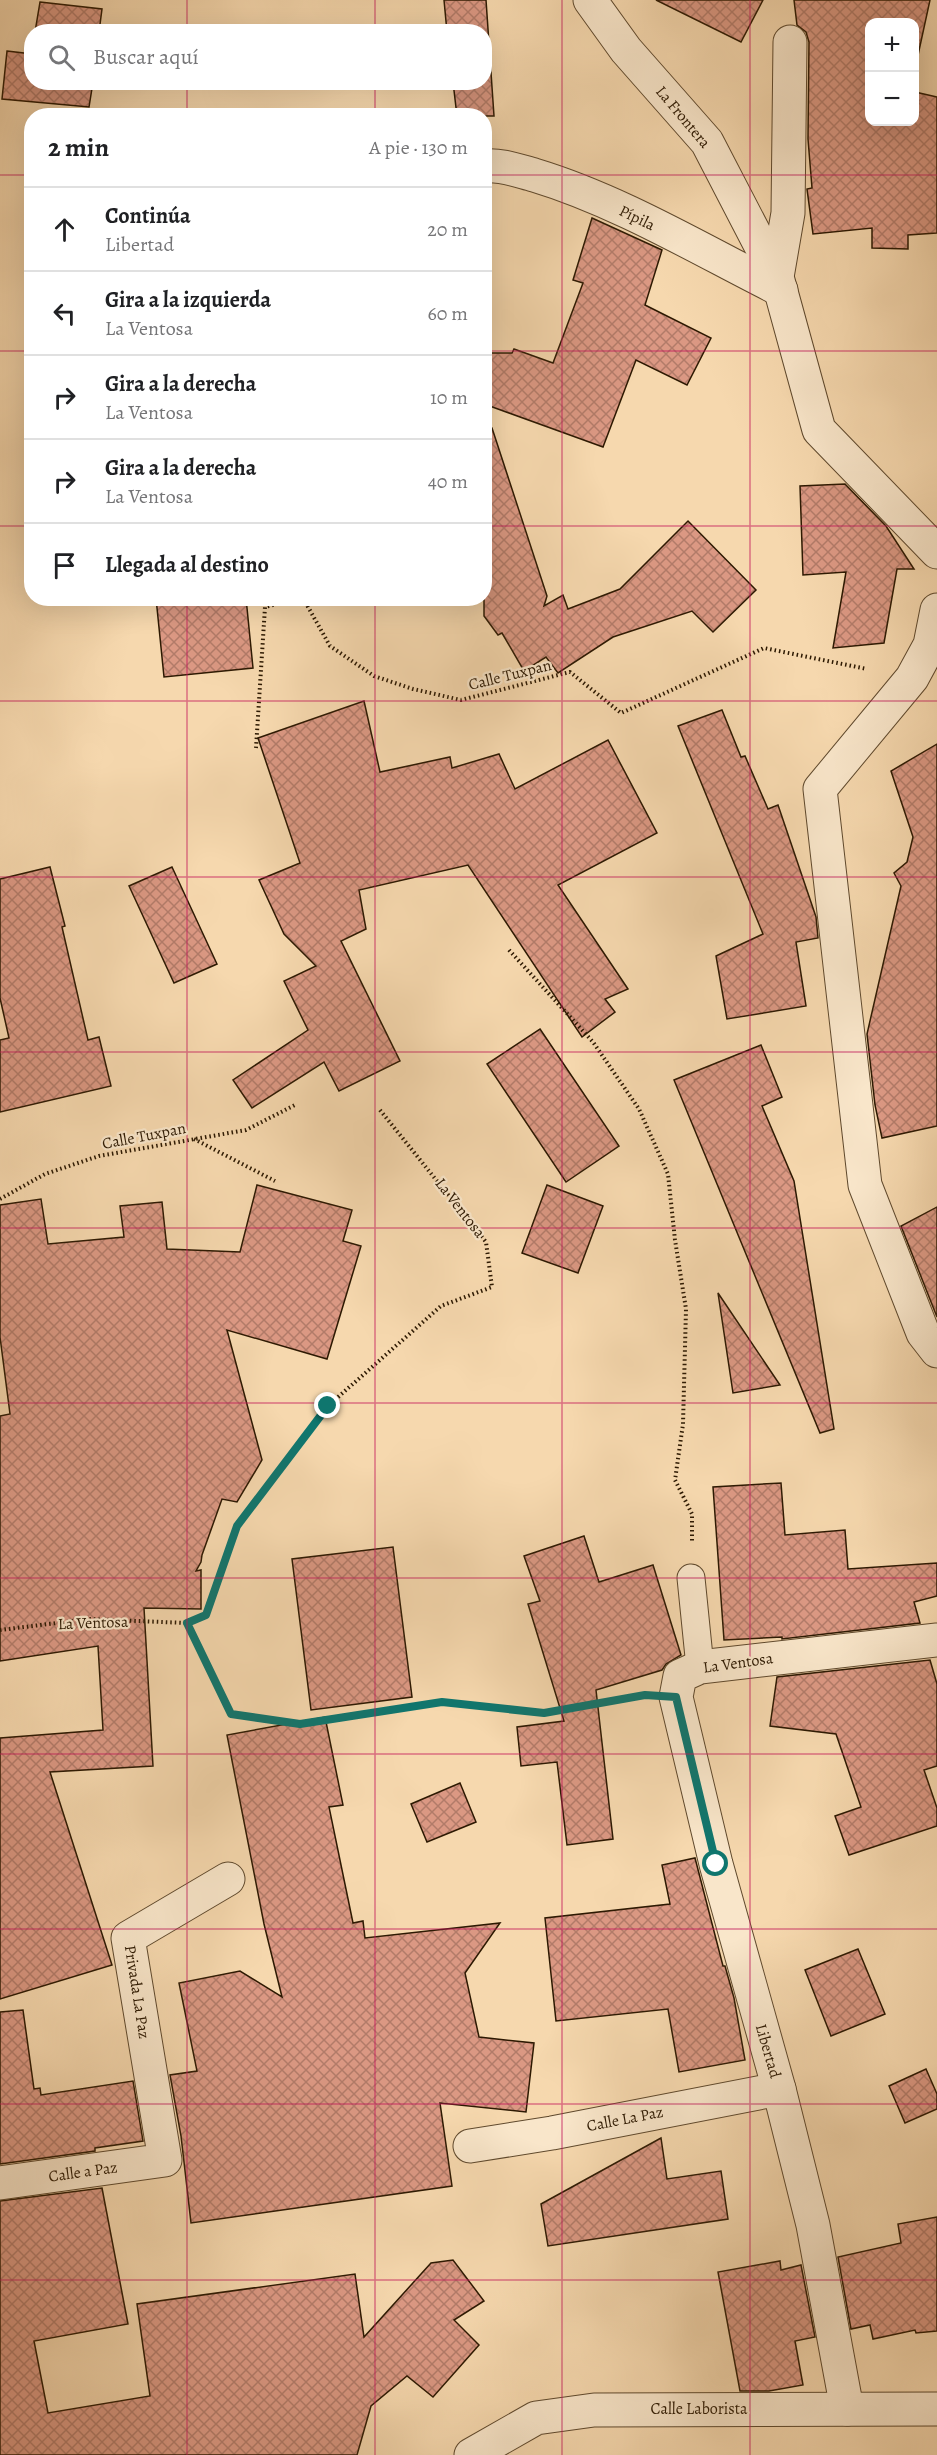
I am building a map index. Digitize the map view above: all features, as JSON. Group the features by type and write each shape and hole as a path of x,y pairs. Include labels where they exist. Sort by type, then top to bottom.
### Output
{"street":[{"name":"La Frontera","path":"590,0 626,50 707,142 779,284"},
{"path":"790,42 788,213 779,284 819,430 937,552"},
{"name":"Pípila","path":"492,167 512,169 572,188 779,284"},
{"path":"930,1342 865,1185 820,789 912,678 930,645 937,610"},
{"name":"La Ventosa","path":"676,1697 680,1676 700,1667 937,1640"},
{"name":"Libertad","path":"676,1697 716,1864 813,2225 848,2409"},
{"name":"Privada La Paz","path":"165,2160 128,1938 228,1879"},
{"name":"Calle La Paz","path":"471,2146 552,2133 778,2089"},
{"name":"Calle a Paz","path":"0,2183 165,2160"},
{"name":"Calle Laborista","path":"471,2455 536,2418 594,2410 937,2409"}],"lane":[{"path":"691,1578 700,1667"}],"path":[{"name":"Calle Tuxpan","path":"256,748 265,607 269,606"},
{"name":"Calle Tuxpan","path":"307,606 330,646 374,676 413,689 461,700 570,672 621,713 764,648 912,678"},
{"path":"509,950 592,1042 639,1109 668,1174 675,1240 687,1309 683,1424 675,1480 692,1514 691,1578"},
{"name":"Calle Tuxpan","path":"0,1198 45,1174 99,1156 246,1131 295,1105"},
{"name":"La Ventosa","path":"0,1630 88,1619 187,1623 206,1615 237,1526 328,1406 441,1306 492,1287 486,1242 380,1110"},
{"path":"194,1139 275,1181"},
{"path":"187,1623 231,1714 300,1724 442,1702 544,1713 645,1695 676,1697"}],"building":[{"path":"444,0 486,0 488,24 446,24"},
{"path":"656,0 763,0 741,42"},
{"path":"794,0 930,0 919,51 919,18 865,18 865,126 919,126 919,93 937,97 937,233 908,235 908,249 872,248 872,228 813,234 807,189 812,188 808,139 809,42 806,32 797,25"},
{"path":"40,2 102,9 100,24 36,24"},
{"path":"7,51 24,53 24,90 92,90 89,107 2,99"},
{"path":"492,87 494,116 492,116 492,108 456,108 454,90 492,90"},
{"path":"592,218 662,250 645,305 711,338 687,385 636,360 603,447 492,407 492,353 512,353 514,349 553,363 583,283 573,280"},
{"path":"492,428 547,596 544,606 563,595 568,609 620,589 688,521 756,590 713,632 692,611 613,637 558,673 546,657 524,671 502,633 498,635 484,616 484,606 492,606"},
{"path":"845,484 886,526 914,569 897,569 884,643 833,648 846,572 803,575 800,486"},
{"path":"157,606 247,606 253,668 164,677"},
{"path":"364,701 380,772 450,757 452,768 499,754 515,789 608,740 657,833 558,885 628,989 605,999 615,1012 582,1037 468,865 359,890 366,929 341,941 400,1061 339,1091 324,1062 252,1108 233,1080 308,1030 284,981 316,966 284,934 259,880 300,863 258,738"},
{"path":"722,710 741,757 745,756 768,809 778,805 816,917 818,938 796,942 806,1006 727,1019 716,956 763,934 678,726"},
{"path":"937,744 937,1126 882,1138 875,1105 867,1034 901,886 894,873 907,862 913,837 891,771"},
{"path":"50,867 65,926 62,927 88,1040 99,1037 111,1086 0,1112 0,1040 9,1038 0,998 0,879"},
{"path":"172,867 217,964 174,983 129,886"},
{"path":"540,1029 619,1146 566,1182 487,1064"},
{"path":"761,1045 782,1097 762,1106 794,1181 834,1429 820,1433 674,1080"},
{"path":"257,1185 352,1210 343,1241 361,1246 327,1359 227,1330 262,1460 237,1502 222,1499 196,1571 201,1570 201,1609 144,1608 153,1766 50,1772 112,1965 0,1999 0,1738 103,1730 98,1646 0,1661 0,1416 10,1414 0,1337 0,1205 41,1199 48,1244 124,1237 120,1206 162,1202 167,1249 240,1252"},
{"path":"547,1185 603,1206 578,1273 522,1253"},
{"path":"937,1207 937,1317 901,1226"},
{"path":"718,1293 780,1385 733,1393"},
{"path":"781,1483 785,1535 845,1530 848,1569 937,1563 937,1596 914,1602 920,1623 782,1639 782,1637 724,1640 713,1487"},
{"path":"584,1536 599,1582 653,1565 681,1655 666,1664 662,1670 596,1690 613,1839 567,1845 557,1762 521,1766 517,1727 564,1721 528,1604 540,1601 524,1556"},
{"path":"393,1547 412,1697 311,1710 292,1559"},
{"path":"930,1660 937,1684 937,1766 924,1770 937,1808 937,1826 849,1855 835,1816 861,1807 836,1734 770,1726 777,1677"},
{"path":"325,1717 343,1805 329,1807 353,1923 363,1921 365,1938 500,1923 465,1973 479,2037 534,2043 526,2112 440,2103 452,2186 191,2223 181,2136 170,2075 197,2071 179,1983 240,1971 282,1997 264,1924 227,1735"},
{"path":"460,1783 476,1822 427,1842 411,1804"},
{"path":"695,1858 723,1966 725,1966 734,1998 745,2060 679,2072 668,2009 556,2021 545,1918 670,1904 662,1865"},
{"path":"858,1949 885,2014 831,2036 805,1970"},
{"path":"23,2010 34,2089 40,2088 41,2095 133,2081 143,2141 95,2148 95,2151 0,2164 0,2012"},
{"path":"926,2069 937,2094 937,2109 905,2123 889,2086"},
{"path":"661,2138 667,2179 721,2171 728,2219 548,2246 541,2204"},
{"path":"102,2188 128,2324 34,2341 48,2413 150,2396 137,2304 355,2274 364,2337 431,2263 453,2260 484,2301 454,2320 479,2345 433,2397 407,2376 371,2406 357,2455 0,2455 0,2201"},
{"path":"937,2217 937,2331 916,2333 915,2330 873,2339 870,2325 851,2329 838,2257 901,2243 898,2224"},
{"path":"780,2261 781,2270 801,2265 815,2337 795,2341 803,2385 769,2391 740,2391 718,2272"}],"route":[{"path":"328,1406 237,1526 206,1615 187,1623 231,1714 300,1724 442,1702 544,1713 645,1695 676,1697 716,1864"}]}
